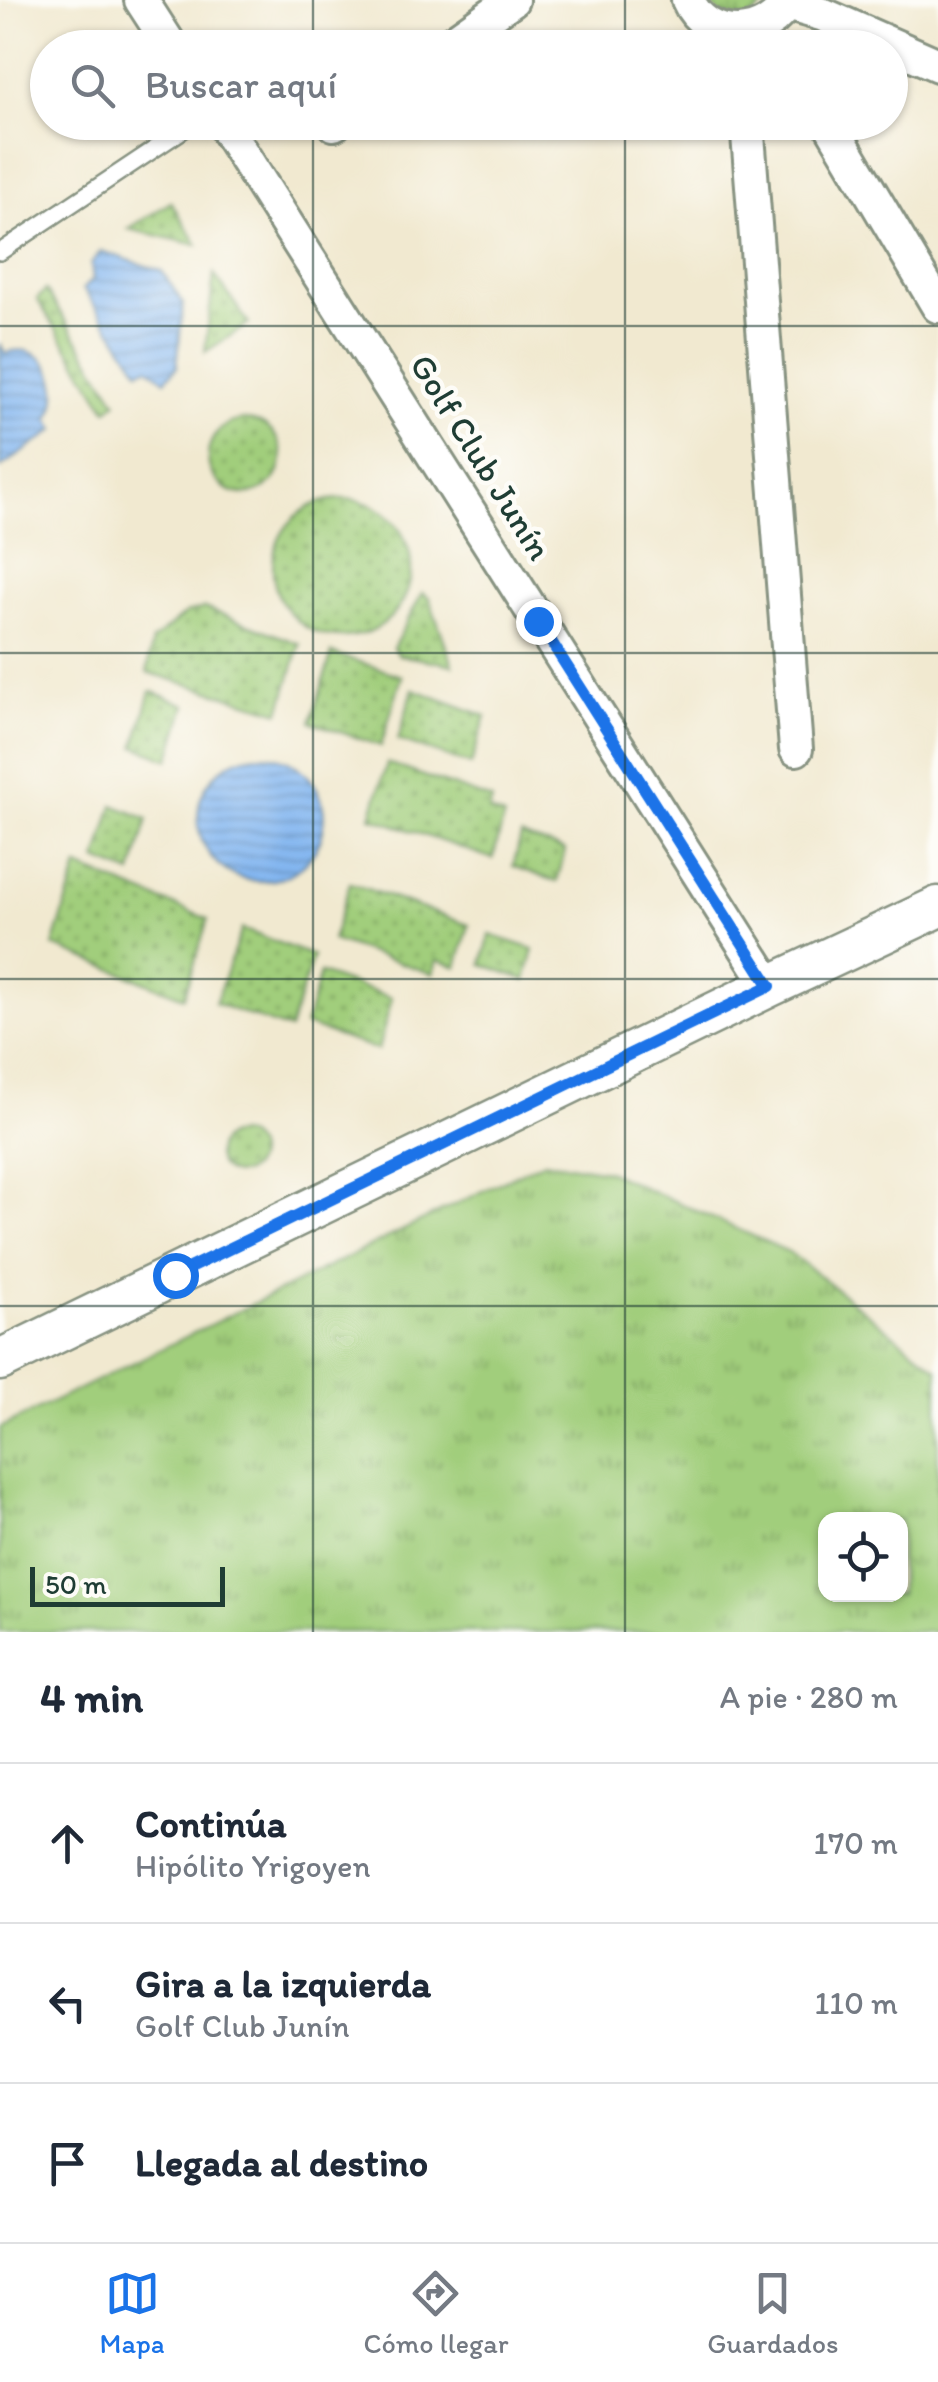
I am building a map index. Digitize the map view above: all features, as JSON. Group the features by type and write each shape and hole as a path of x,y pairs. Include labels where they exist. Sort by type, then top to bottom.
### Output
{"street":[{"path":"141,0 160,30"},
{"path":"470,30 512,0"},
{"path":"688,0 704,22 719,30"},
{"path":"730,30 824,16 856,30"},
{"path":"908,53 938,66"},
{"name":"Golf Club Junín","path":"233,140 770,986"},
{"path":"748,140 796,749"},
{"path":"840,140 938,306"},
{"path":"0,1360 938,907"}],"lane":[{"path":"0,252 168,140"}],"green space":[{"path":"706,0 773,0 748,19 721,15"},
{"path":"171,202 198,245 128,229"},
{"path":"214,274 249,324 205,352"},
{"path":"46,290 117,402 107,410 37,299"},
{"path":"245,420 271,431 282,457 271,483 245,494 219,483 208,457 219,431"},
{"path":"342,499 369,504 391,519 406,541 411,568 406,595 391,617 369,632 342,637 315,632 293,617 278,595 273,568 278,541 293,519 315,504"},
{"path":"422,593 429,598 453,665 399,655 393,648"},
{"path":"205,608 300,644 280,712 147,672 152,641 186,613"},
{"path":"332,653 402,676 381,746 311,722"},
{"path":"413,689 486,716 471,765 398,740"},
{"path":"151,691 186,705 169,760 135,746"},
{"path":"387,763 492,800 489,812 504,817 493,859 371,817"},
{"path":"113,805 148,819 132,874 97,860"},
{"path":"521,836 565,850 557,882 513,866"},
{"path":"78,867 208,919 184,997 53,946"},
{"path":"350,883 469,925 457,967 437,960 433,974 332,940"},
{"path":"242,929 313,956 289,1030 215,1003"},
{"path":"490,935 534,949 526,980 482,964"},
{"path":"320,973 392,998 378,1050 305,1025"},
{"path":"237,1134 251,1140 257,1154 251,1168 237,1174 223,1168 217,1154 223,1140"},
{"path":"544,1161 607,1171 789,1252 938,1369 938,1632 0,1632 0,1428"}],"water":[{"path":"101,251 162,271 183,303 177,367 165,380 148,367 139,370 83,289 93,279 91,264"},
{"path":"0,343 5,353 19,350 42,359 50,369 56,393 49,418 55,430 0,468"},
{"path":"261,755 285,760 305,774 319,794 324,818 319,842 305,862 285,876 261,881 237,876 217,862 203,842 198,818 203,794 217,774 237,760"}],"route":[{"path":"175,1275 770,986 538,621"}]}
